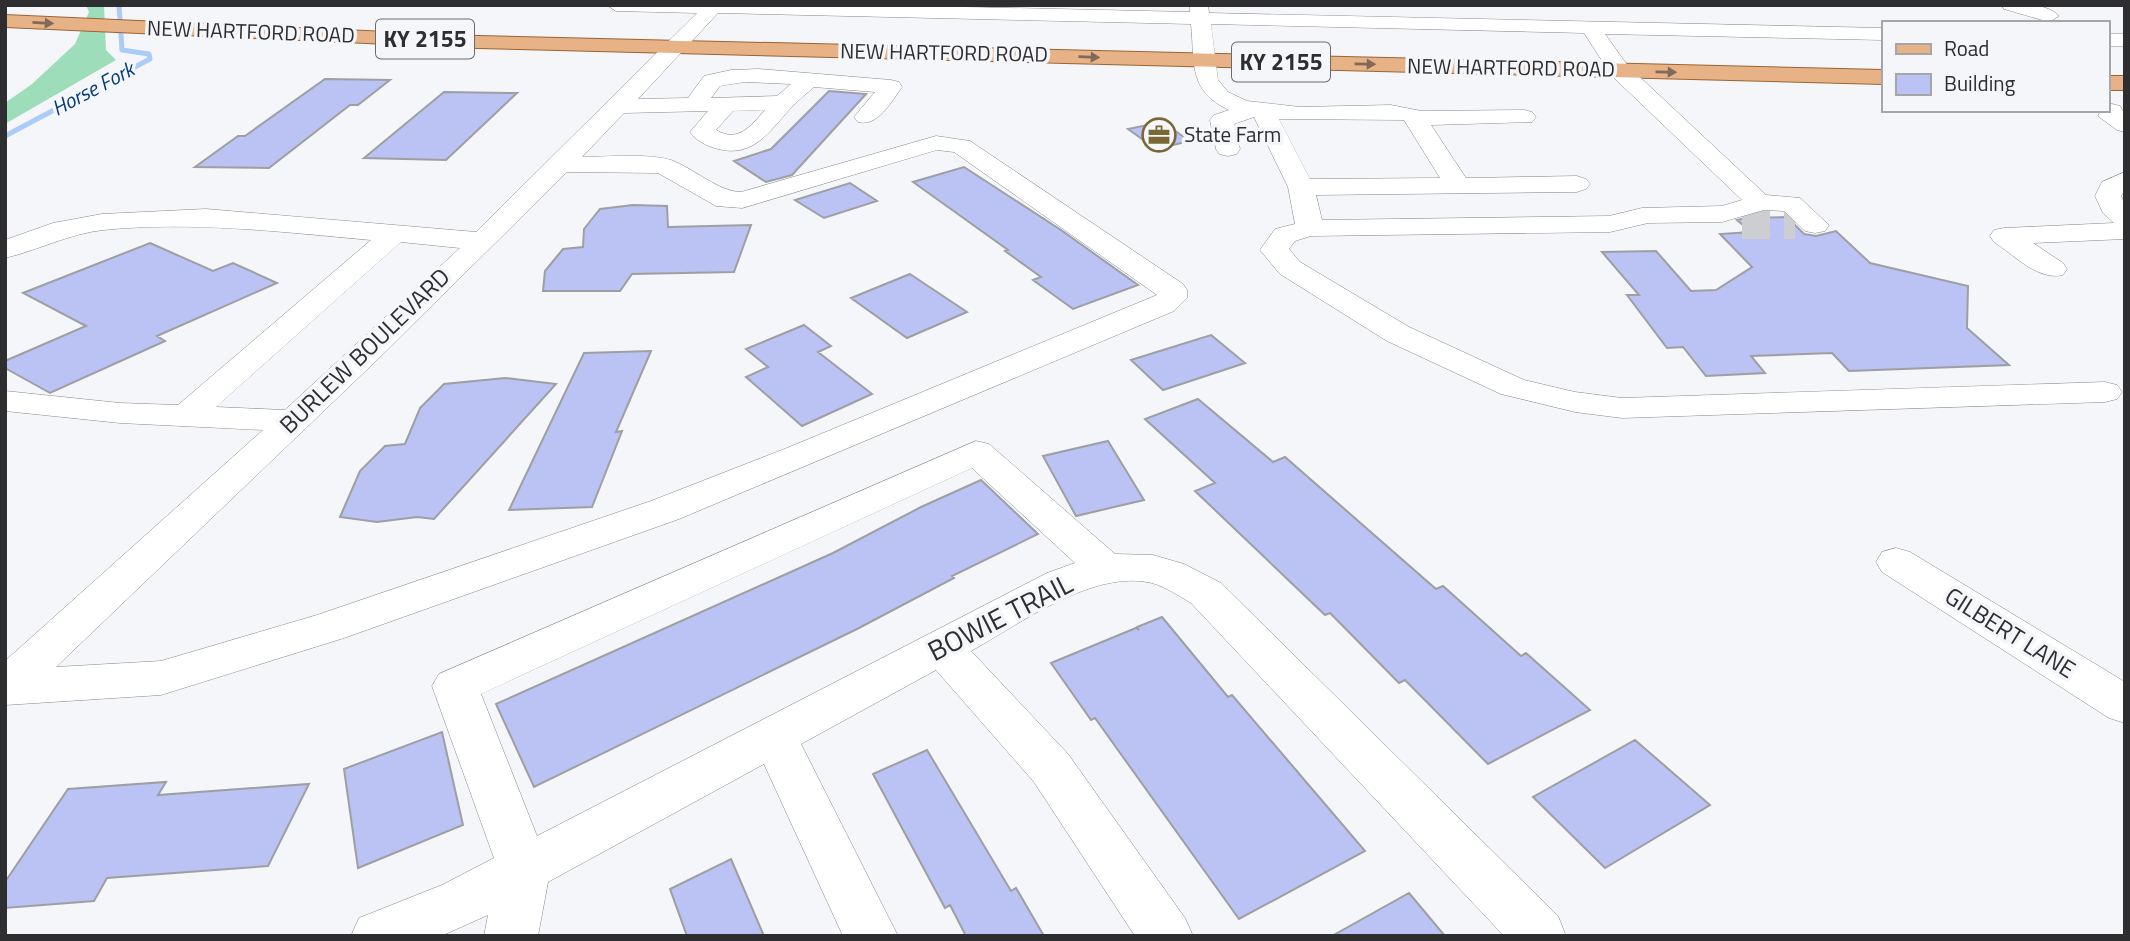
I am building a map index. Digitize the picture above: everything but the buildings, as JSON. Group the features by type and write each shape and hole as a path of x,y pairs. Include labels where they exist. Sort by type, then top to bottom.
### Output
{"main road":[{"path":"357,36 391,16"},
{"name":"NEW HARTFORD ROAD","path":"5,21 405,38 1202,30 1605,46 1882,53"},
{"name":"NEW HARTFORD ROAD","path":"602,22 688,35"},
{"name":"NEW HARTFORD ROAD","path":"1202,30 1620,71 1882,77"},
{"path":"405,38 646,33 688,35"}],"street":[{"name":"NEW HARTFORD ROAD","path":"615,5 714,6 1202,30 1591,28 1882,34"},
{"path":"2011,5 2049,16"},
{"name":"BURLEW BOULEVARD","path":"6,688 292,421 560,164 620,106 714,6"},
{"path":"1591,28 1620,71 1759,202"},
{"path":"1202,30 1207,81 1211,91 1263,117 1301,187 1310,228"},
{"path":"695,104 708,85 718,79 782,75 807,80 891,87 866,117"},
{"path":"727,104 702,132 730,145 750,141 807,80"},
{"path":"620,106 783,103"},
{"path":"1228,149 1222,120 1404,112 1420,123 1458,186"},
{"path":"1420,123 1524,117"},
{"path":"6,688 161,678 329,627 665,510 1126,321 1163,305 1172,298 1172,290 961,146 950,143 936,143 742,200 725,200 688,177 663,166 560,164"},
{"path":"2125,180 2111,187 2108,197 2112,207 2125,219"},
{"path":"1301,187 1577,184"},
{"path":"1796,225 1815,225 1791,204 1759,202 1749,209 1701,215 1650,215 1610,224 1310,228 1285,235 1274,250 1290,268 1409,339 1513,387 1575,402 1622,408 2105,393"},
{"path":"1701,215 1725,225 1742,225"},
{"path":"5,250 63,229 164,218 206,217 480,241"},
{"path":"2053,269 2004,236 2125,231"},
{"path":"186,416 394,234"},
{"path":"5,401 120,413 292,421"},
{"path":"511,936 524,868 454,686 976,452 1105,568"},
{"name":"GILBERT LANE","path":"1896,562 2125,705"},
{"name":"BOWIE TRAIL","path":"378,936 461,902 1062,583 1105,568 1128,566 1158,569 1185,579 1206,593 1539,934"},
{"path":"942,647 1052,768 1166,936"},
{"path":"774,736 871,936"}],"green space":[{"path":"86,5 104,5 106,50 116,60 5,124 5,103 32,84 75,44 89,12"}],"waterway":[{"name":"Horse Fork","path":"5,136 150,59 149,54 122,50 119,5"}],"tunnel":[{"path":"1742,225 1795,225"}],"place":[{"name":"State Farm","path":"1159,135"}]}
